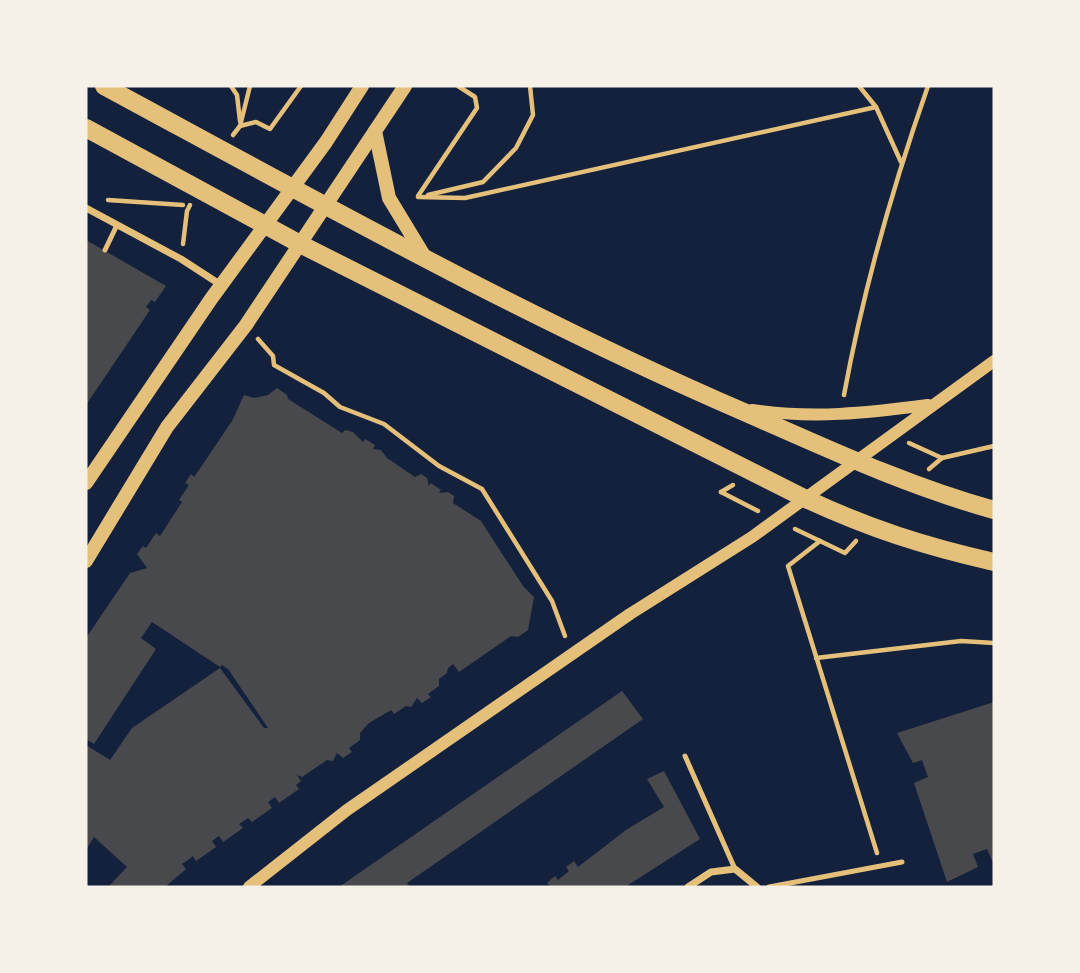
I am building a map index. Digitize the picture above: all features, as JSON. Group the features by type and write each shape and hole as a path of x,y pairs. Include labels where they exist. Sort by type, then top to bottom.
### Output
{"main road":[{"path":"104,86 427,260 674,382 855,461 913,484 994,510"},
{"path":"86,483 221,285 326,142 362,86"},
{"path":"88,555 167,427 246,325 405,86"},
{"path":"86,128 300,244 806,499 868,527 926,547 994,562"},
{"path":"375,131 389,198 427,260"}],"street":[{"path":"86,208 221,285"},
{"path":"249,887 347,810 573,653 718,560 806,499 994,361"},
{"path":"734,408 799,417 840,416 932,404"},
{"path":"688,887 711,872 735,869 757,887"}],"lane":[{"path":"105,250 117,225"},
{"path":"685,755 735,869"},
{"path":"769,887 902,862"}],"path":[{"path":"231,86 237,95 240,126"},
{"path":"240,126 250,86"},
{"path":"240,126 256,122 270,129 301,86"},
{"path":"418,197 477,108 475,97 458,86"},
{"path":"418,197 483,182 516,148 533,115 530,86"},
{"path":"859,86 876,107 901,163"},
{"path":"840,416 851,348 901,163 928,86"},
{"path":"389,198 465,198 876,107"},
{"path":"97,200 182,205 200,189"},
{"path":"246,325 273,356 274,366 324,393 340,407 384,424 439,466 482,489 552,601 573,653"},
{"path":"913,484 942,458"},
{"path":"868,527 845,553 820,541 788,566 882,867"},
{"path":"816,658 961,641 994,643"}],"building":[{"path":"86,240 166,286 155,302 151,300 146,307 150,310 86,405"},
{"path":"277,388 287,395 288,399 342,433 345,430 353,432 363,442 365,439 375,445 373,449 381,450 387,458 415,477 421,474 427,478 429,486 431,483 441,490 439,493 448,492 454,496 453,503 481,521 523,586 534,597 528,630 518,637 511,636 459,672 453,664 439,679 439,686 428,694 431,697 422,703 417,698 411,707 406,706 394,714 391,710 369,723 360,733 360,740 349,748 352,752 343,758 337,753 333,761 327,760 302,777 297,775 301,781 296,785 299,789 279,803 275,797 268,802 272,808 252,822 248,818 239,824 243,828 223,842 219,836 212,841 216,847 196,861 193,856 182,864 186,869 165,887 108,887 127,867 94,837 86,850 86,745 110,760 132,728 220,668 264,728 268,728 228,669 222,665 220,667 152,622 141,638 156,649 94,744 86,739 86,638 130,573 147,568 137,554 143,546 146,548 156,533 160,536 182,502 179,500 189,485 185,483 191,474 194,477 232,421 244,395 254,398 268,395"},
{"path":"622,691 643,719 407,883 410,887 339,887"},
{"path":"994,702 994,865 987,849 973,854 978,867 947,882 914,783 928,777 922,760 913,763 897,733"},
{"path":"664,771 700,839 625,887 551,887 547,883 555,876 558,880 569,871 566,867 574,861 578,867 626,830 664,807 647,779"}]}
